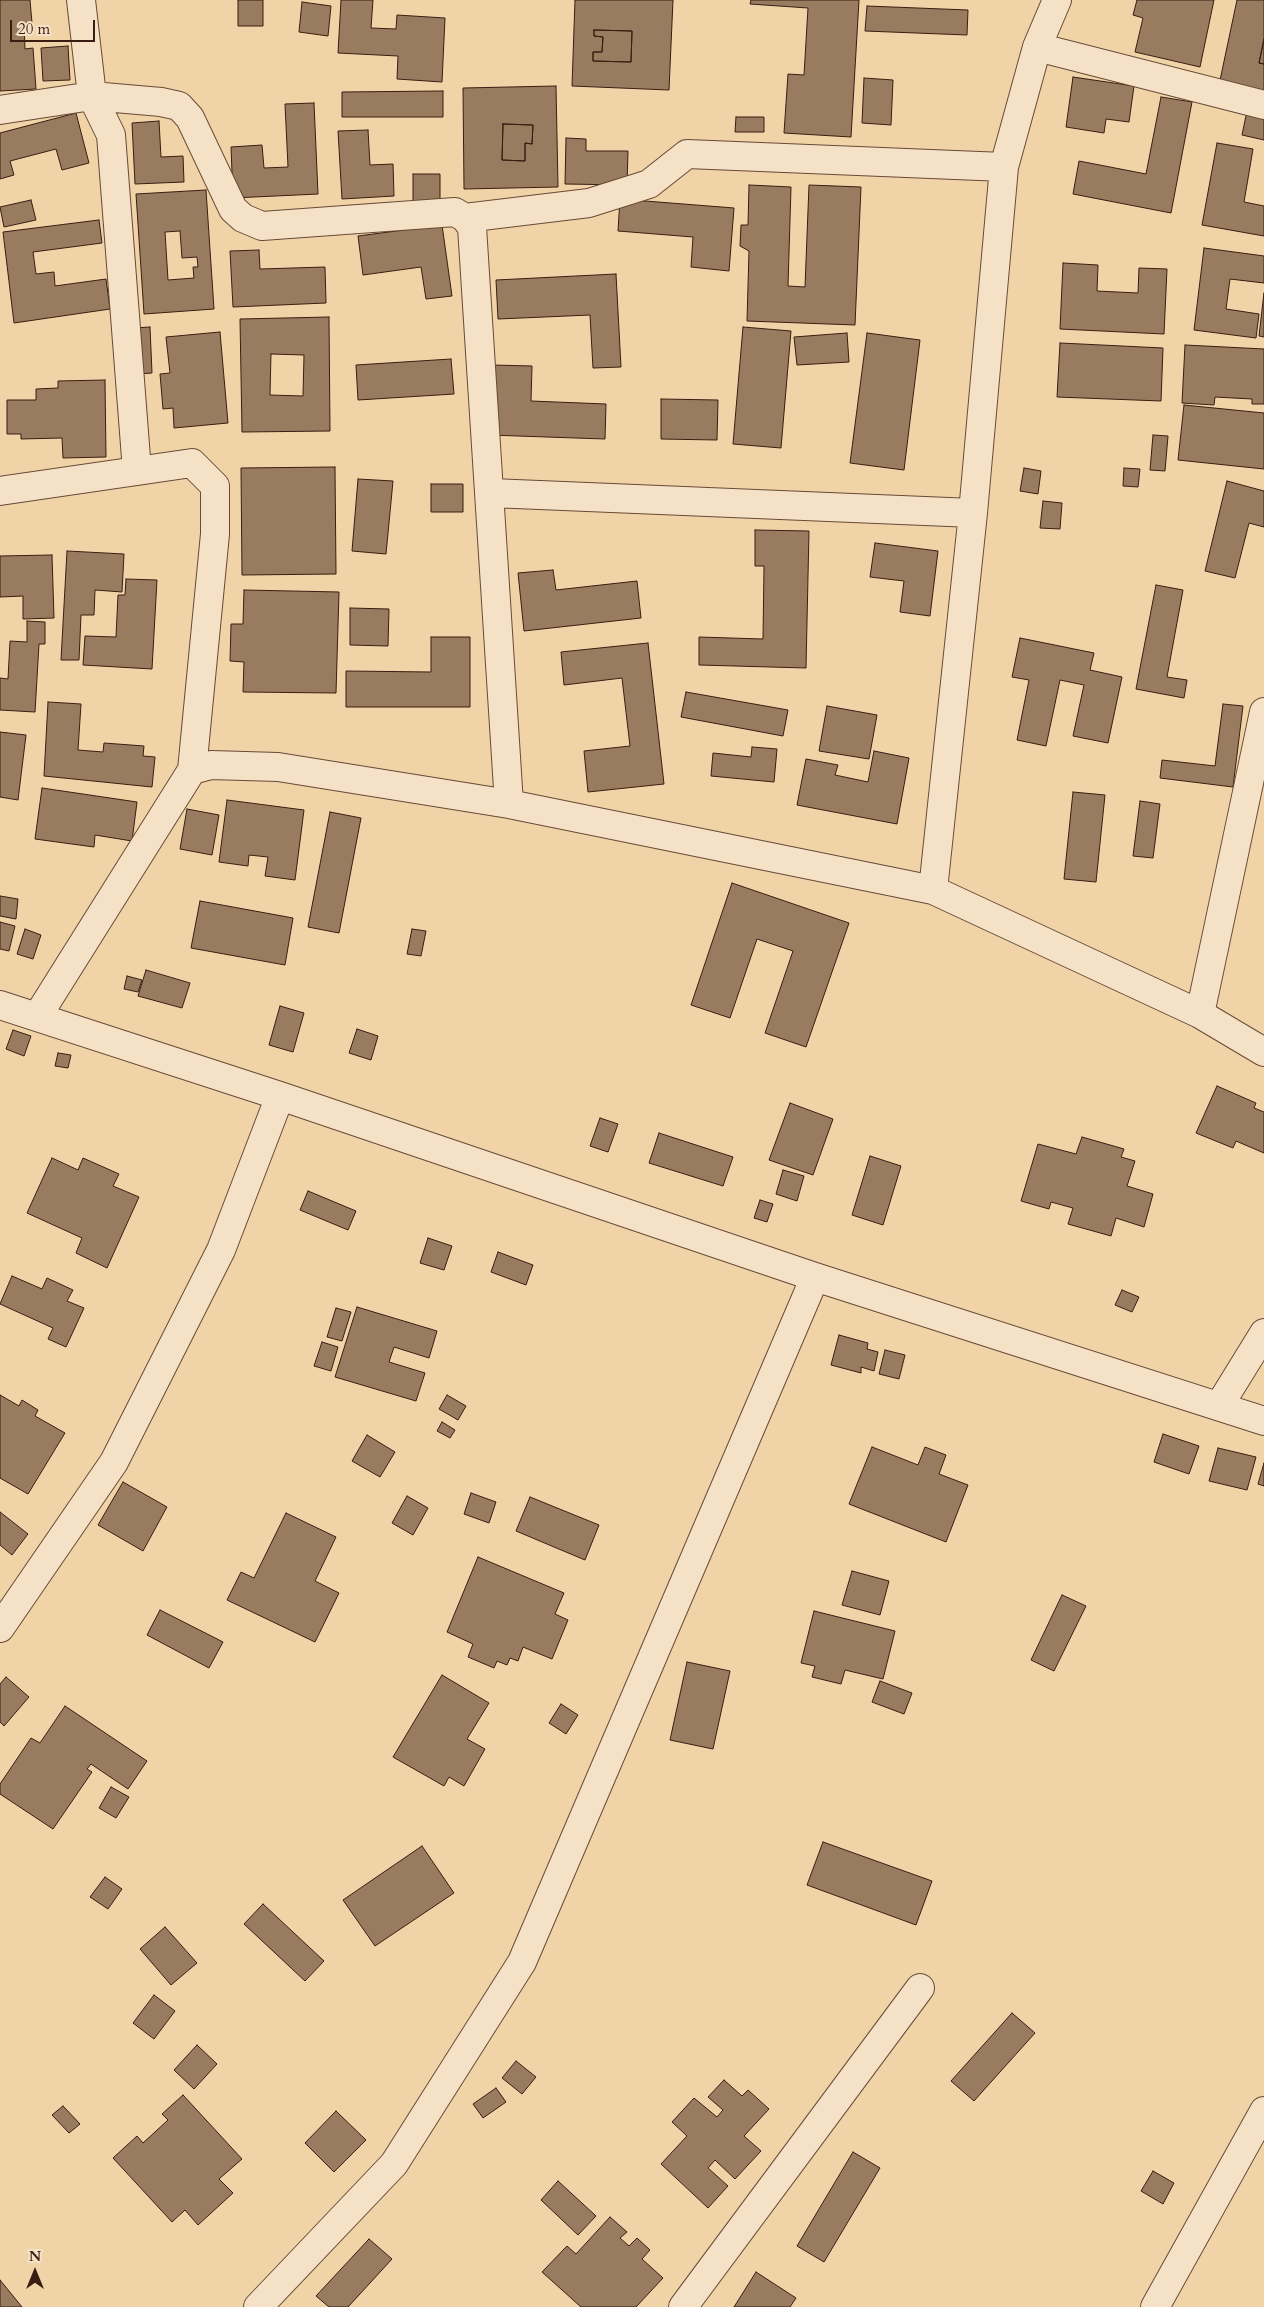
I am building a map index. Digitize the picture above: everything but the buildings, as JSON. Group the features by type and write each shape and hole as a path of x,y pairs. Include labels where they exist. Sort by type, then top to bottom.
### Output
{"street":[{"path":"81,0 92,96 111,134 136,471"},
{"path":"932,890 973,513 1004,168 1037,47 1057,0"},
{"path":"1037,47 1264,105"},
{"path":"0,110 92,96 161,102 179,106 190,118 233,209 243,218 262,226 455,212 465,218 472,227 475,242 509,804"},
{"path":"465,218 589,203 649,184 687,154 1004,168"},
{"path":"0,491 192,462 216,486 215,534 192,770 37,1017"},
{"path":"491,493 973,513"},
{"path":"1200,1014 1264,712"},
{"path":"192,770 211,765 278,768 509,804 932,890 1200,1014 1264,1052"},
{"path":"0,1005 280,1096 815,1277 1264,1421"},
{"path":"0,1628 114,1462 221,1250 280,1096"},
{"path":"258,2307 394,2164 522,1962 815,1277"},
{"path":"1219,1406 1264,1333"},
{"path":"684,2307 920,1988"},
{"path":"1155,2307 1264,2111"}]}
